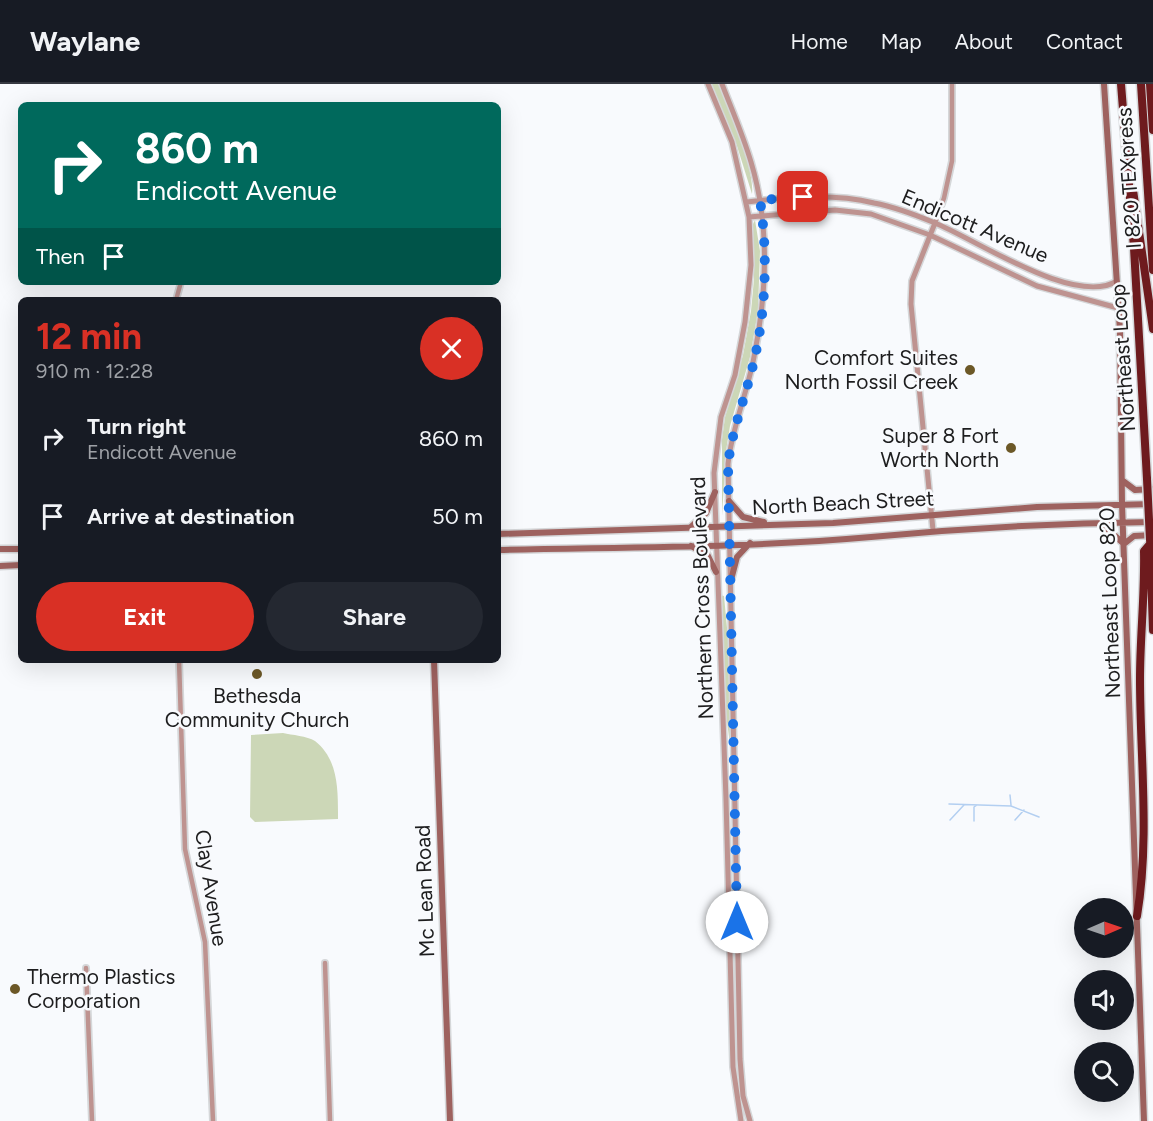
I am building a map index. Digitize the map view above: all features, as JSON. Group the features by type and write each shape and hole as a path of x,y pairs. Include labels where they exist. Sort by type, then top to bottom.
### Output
{"highway":[{"name":"Northeast Loop","path":"1120,84 1128,172 1151,540 1153,630"},
{"name":"I 820 TEXpress","path":"1141,84 1153,270"},
{"name":"I 820 TEXpress","path":"1150,84 1153,130"},
{"path":"1128,172 1136,199 1153,329"},
{"path":"1137,916 1143,849 1140,679 1144,551 1151,540"}],"main road":[{"name":"Northeast Loop 820","path":"1104,84 1117,281 1122,504 1144,1121"},
{"path":"1123,481 1136,490 1153,489"},
{"path":"688,528 699,522 706,513 715,492"},
{"path":"729,501 743,517 780,525"},
{"name":"North Beach Street","path":"501,534 873,521 932,515 1153,504"},
{"path":"1101,522 1124,544 1134,536 1151,540"},
{"name":"North Beach Street","path":"501,550 730,544 933,530 1101,522 1153,522"},
{"path":"730,580 736,557 750,543"},
{"path":"687,544 703,550 717,572"},
{"path":"0,549 18,549"},
{"path":"0,566 18,565"},
{"name":"Mc Lean Road","path":"434,663 450,1121"}],"street":[{"name":"Northern Cross Boulevard","path":"708,84 732,142 747,202 751,265 745,322 735,375 721,417 714,473 727,812 733,1067 741,1121"},
{"name":"Northern Cross Boulevard","path":"722,84 741,128 760,200 764,270 762,314 753,363 730,447 729,501 740,1083 750,1121"},
{"path":"933,530 911,304 912,281 944,198 952,162 952,84"},
{"name":"Endicott Avenue","path":"747,202 803,197 859,200 935,223 1042,274 1086,287 1101,288 1117,281"},
{"name":"Endicott Avenue","path":"749,217 802,211 854,211 884,218 930,235 1037,286 1118,308"},
{"path":"1037,286 1042,274"},
{"name":"Clay Avenue","path":"179,663 185,849 205,942 213,1121"},
{"path":"727,812 736,811"},
{"path":"325,963 330,1121"},
{"path":"87,968 92,1121"}],"green space":[{"path":"711,84 719,84 735,123 750,170 752,194 737,146"},
{"path":"755,220 760,251 758,311 750,357 730,426 722,516 722,439 725,417 743,355 751,311 754,279 752,226"},
{"path":"720,595 724,596 729,649 731,752 726,714"},
{"path":"283,733 315,741 329,757 336,777 338,819 255,822 250,817 251,735"},
{"path":"730,872 734,903 734,966 733,966"}],"waterway":[{"path":"1010,795 1011,805"},
{"path":"949,804 1011,806 1039,817"},
{"path":"950,820 964,805"},
{"path":"974,821 974,807 977,805"},
{"path":"1015,820 1024,810"}],"place":[{"name":"Comfort Suites North Fossil Creek","path":"970,370"},
{"name":"Super 8 Fort Worth North","path":"1011,448"},
{"name":"Bethesda Community Church","path":"257,674"},
{"name":"Thermo Plastics Corporation","path":"15,989"}],"route":[{"path":"737,922 728,465 735,426 758,341 762,314 764,226 760,200 803,197"}]}
